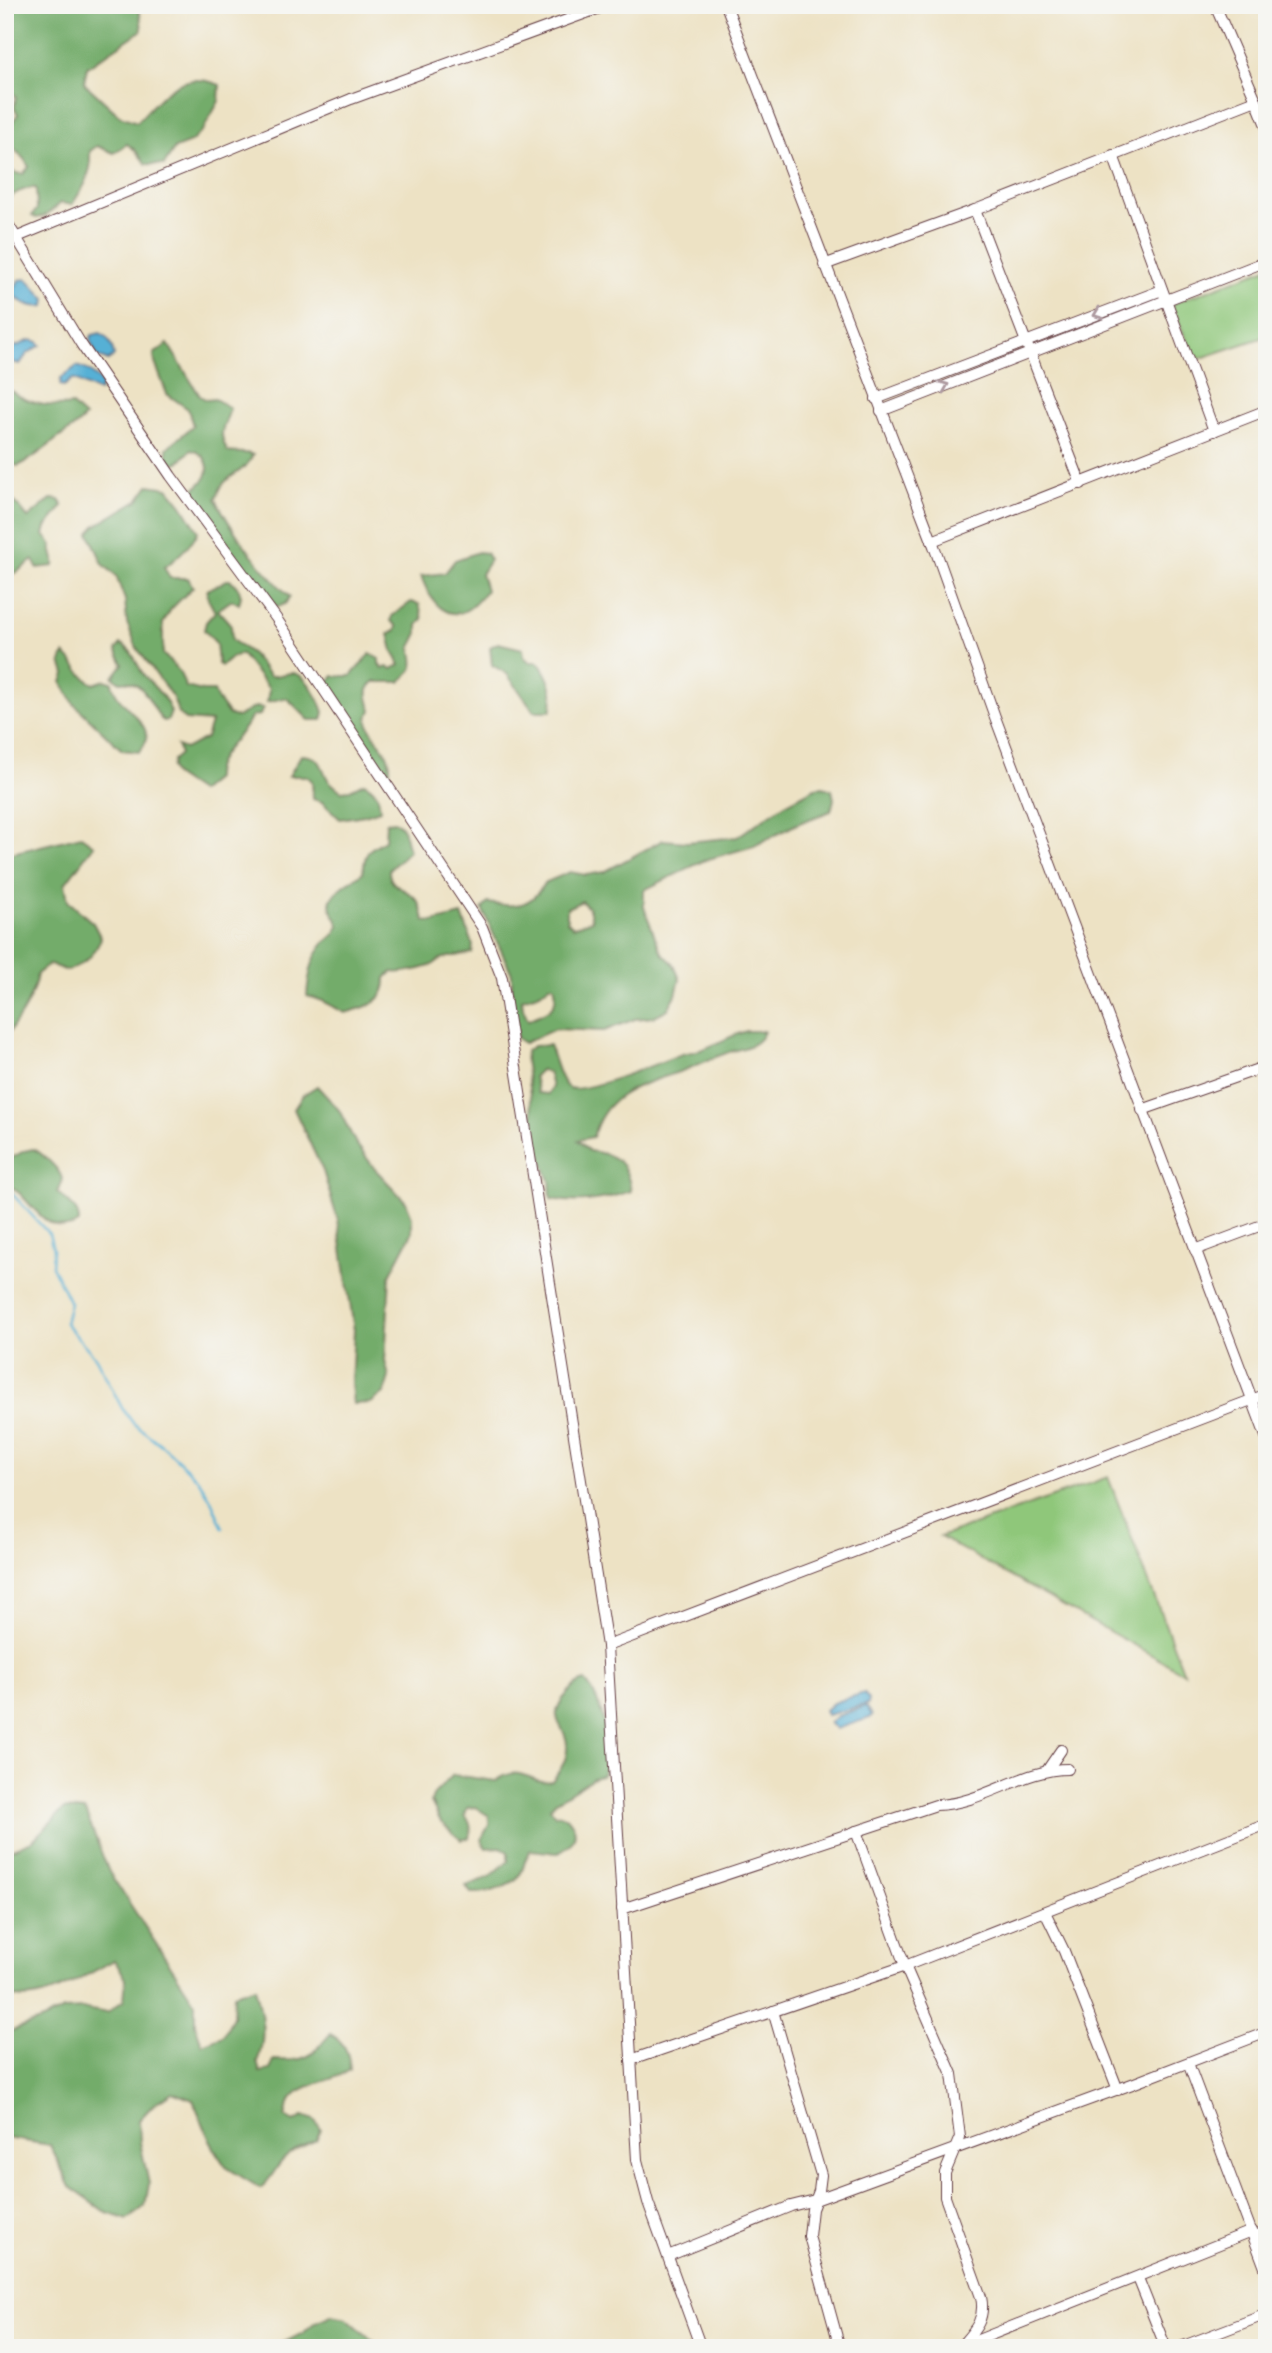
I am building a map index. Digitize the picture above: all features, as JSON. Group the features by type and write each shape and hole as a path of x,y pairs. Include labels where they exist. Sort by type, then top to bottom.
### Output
{"street":[{"path":"15,238 351,99 608,5"},
{"path":"726,5 932,541 979,674 1267,1439"},
{"path":"1215,5 1267,128"},
{"path":"824,265 975,210 1256,100"},
{"path":"1113,155 1214,431"},
{"path":"975,210 1081,484"},
{"path":"5,219 81,344 171,476 276,618 482,927 502,978 607,1646 637,2160 648,2202 701,2348"},
{"path":"876,399 1166,300 1267,261"},
{"path":"881,411 1162,289"},
{"path":"932,541 1267,410"},
{"path":"1142,1110 1267,1066"},
{"path":"1195,1250 1267,1223"},
{"path":"607,1646 1267,1394"},
{"path":"1048,1769 1061,1750"},
{"path":"622,1909 936,1805 971,1800 1048,1769 1068,1769"},
{"path":"631,2060 905,1966 1267,1824"},
{"path":"856,1832 905,1966 952,2074 960,2137 945,2173 945,2197 984,2310 980,2324 960,2348"},
{"path":"1045,1912 1064,1951 1118,2090"},
{"path":"773,2011 821,2175 808,2236 840,2348"},
{"path":"668,2256 791,2206 815,2200 1118,2090 1267,2032"},
{"path":"1188,2063 1267,2273"},
{"path":"960,2348 1253,2234 1267,2232"},
{"path":"1138,2278 1166,2348"},
{"path":"1178,2348 1267,2314"}],"green space":[{"path":"5,5 136,5 142,30 87,67 84,83 120,116 137,122 173,87 194,80 220,85 219,101 203,130 191,142 175,148 164,165 146,164 127,144 114,153 97,146 90,151 90,168 85,184 72,205 61,203 45,216 36,218 32,216 37,209 36,188 16,193 5,200 5,165 15,173 23,174 29,167 5,139 5,132 18,114 14,108 16,97 5,82"},
{"path":"1267,268 1267,336 1195,360 1171,304"},
{"path":"168,344 200,396 207,400 215,399 230,408 222,434 228,452 253,455 247,465 228,479 216,499 249,551 290,597 285,604 277,607 248,574 193,495 193,490 208,472 203,456 191,450 179,462 171,464 167,456 167,448 193,426 188,409 167,394 155,363 154,354"},
{"path":"5,386 20,397 37,403 72,405 85,417 34,457 18,466 5,462"},
{"path":"149,485 168,488 198,531 183,551 164,567 170,578 188,578 193,587 171,609 163,623 163,654 179,671 186,687 214,691 229,715 237,717 255,707 263,708 260,715 252,716 223,754 215,779 199,792 174,775 171,768 173,760 180,754 177,746 185,749 206,738 211,722 185,720 179,714 173,698 137,648 127,623 125,600 116,576 103,564 89,533 95,526 138,500"},
{"path":"51,499 59,500 63,506 46,527 44,535 52,545 54,566 37,568 33,560 5,577 7,507 15,502 28,518"},
{"path":"478,552 486,553 490,560 481,574 486,590 466,610 457,613 441,608 433,600 421,576 445,573 455,560"},
{"path":"231,580 239,589 241,596 239,604 232,600 218,610 231,625 232,640 252,654 270,676 292,673 302,677 319,701 324,712 322,720 309,720 288,699 267,702 269,689 241,654 232,657 222,666 218,664 216,643 204,630 206,622 215,612 208,599 207,590"},
{"path":"411,602 419,604 423,619 418,625 418,633 411,647 413,667 400,682 374,682 368,692 371,710 369,726 388,756 389,775 350,721 328,683 334,676 351,676 370,654 379,659 383,669 400,665 389,634 396,630 397,626 391,621 392,616"},
{"path":"498,643 523,649 524,657 530,662 538,662 550,685 553,698 551,711 534,711 507,674 492,665 490,647"},
{"path":"121,644 129,650 144,675 166,701 171,712 168,720 161,719 149,699 135,684 120,682 113,677 123,664 116,650"},
{"path":"64,654 94,684 105,680 112,682 121,701 143,725 145,742 139,752 122,750 74,704 62,682 65,674 61,662"},
{"path":"301,755 316,759 328,780 341,791 364,783 372,788 379,801 380,810 340,819 322,802 313,799 312,781 306,776 289,776"},
{"path":"815,788 832,790 834,799 831,811 799,823 754,846 705,860 644,890 644,907 655,937 662,953 673,963 680,979 676,995 668,1009 653,1017 635,1019 604,1031 555,1029 524,1043 517,1038 516,1021 512,1013 512,974 482,909 488,903 513,905 527,902 544,883 570,872 586,875 604,872 663,840 687,842 737,837 785,804","holes":["582,901 589,909 592,920 573,927 567,921 567,908","554,985 556,993 554,1004 528,1020 522,999 540,993"]},
{"path":"394,821 403,830 409,851 389,870 392,881 418,901 425,921 433,922 462,915 473,945 472,953 442,959 416,970 392,972 386,978 383,993 374,1003 345,1013 307,996 311,970 318,952 339,925 331,909 332,897 363,872 368,852 385,840 386,822"},
{"path":"81,836 94,845 65,884 68,901 93,923 101,938 92,955 79,965 67,971 50,964 37,974 29,1000 5,1038 5,857"},
{"path":"764,1031 758,1041 748,1047 651,1081 625,1093 606,1110 593,1137 578,1140 589,1151 607,1155 619,1162 627,1173 631,1191 591,1201 551,1199 550,1181 537,1146 526,1051 533,1046 549,1045 566,1086 578,1089 607,1082 741,1033","holes":["540,1070 548,1072 552,1087 548,1094 538,1093 534,1076"]},
{"path":"317,1086 339,1110 355,1142 375,1169 406,1202 412,1217 412,1233 390,1275 385,1361 389,1377 384,1393 371,1403 353,1404 351,1383 354,1330 338,1221 323,1171 294,1109 303,1095"},
{"path":"33,1149 45,1157 59,1173 62,1183 57,1192 75,1209 79,1223 70,1227 54,1225 5,1182 5,1162"},
{"path":"1108,1477 1184,1673 940,1537"},
{"path":"585,1681 602,1713 607,1754 601,1776 593,1778 550,1808 555,1814 569,1820 574,1828 574,1838 567,1847 557,1853 531,1850 518,1877 507,1885 492,1891 471,1893 466,1886 490,1877 508,1861 508,1852 501,1847 486,1848 481,1840 489,1825 489,1816 475,1807 467,1808 465,1815 469,1821 470,1835 469,1838 461,1840 441,1822 431,1802 434,1794 453,1775 496,1781 505,1776 519,1774 537,1780 552,1781 563,1764 567,1750 557,1710 571,1689"},
{"path":"64,1809 85,1811 109,1872 195,2003 195,2024 202,2044 223,2036 233,2017 234,1994 255,1987 262,2025 262,2043 257,2062 260,2072 270,2070 274,2060 306,2057 330,2034 345,2049 350,2070 302,2089 289,2104 285,2117 294,2122 304,2116 314,2120 321,2129 316,2140 286,2157 260,2188 226,2167 214,2149 193,2100 172,2092 154,2104 139,2120 140,2142 149,2184 145,2206 128,2220 107,2213 70,2187 50,2145 5,2138 5,2033 63,2010 86,2009 107,2013 124,2000 126,1978 114,1960 47,1994 19,1998 5,1995 5,1852 32,1841"},
{"path":"331,2315 347,2318 381,2348 273,2348 303,2333 315,2322"}],"water":[{"path":"27,279 46,299 45,306 27,304 12,293 19,280"},
{"path":"100,333 108,340 113,350 114,356 108,361 97,356 90,340 92,335"},
{"path":"30,340 41,345 27,354 20,364 5,360 5,345 15,347"},
{"path":"77,366 88,370 97,378 102,385 99,392 73,379 64,386 60,385 61,378"},
{"path":"864,1693 869,1700 868,1704 827,1715 825,1710 833,1703"},
{"path":"866,1706 872,1715 870,1718 836,1729 829,1723 838,1716"}],"waterway":[{"path":"5,1186 49,1234 53,1249 52,1266 70,1303 65,1323 96,1358 122,1408 133,1423 197,1478 210,1498 223,1528"}]}
